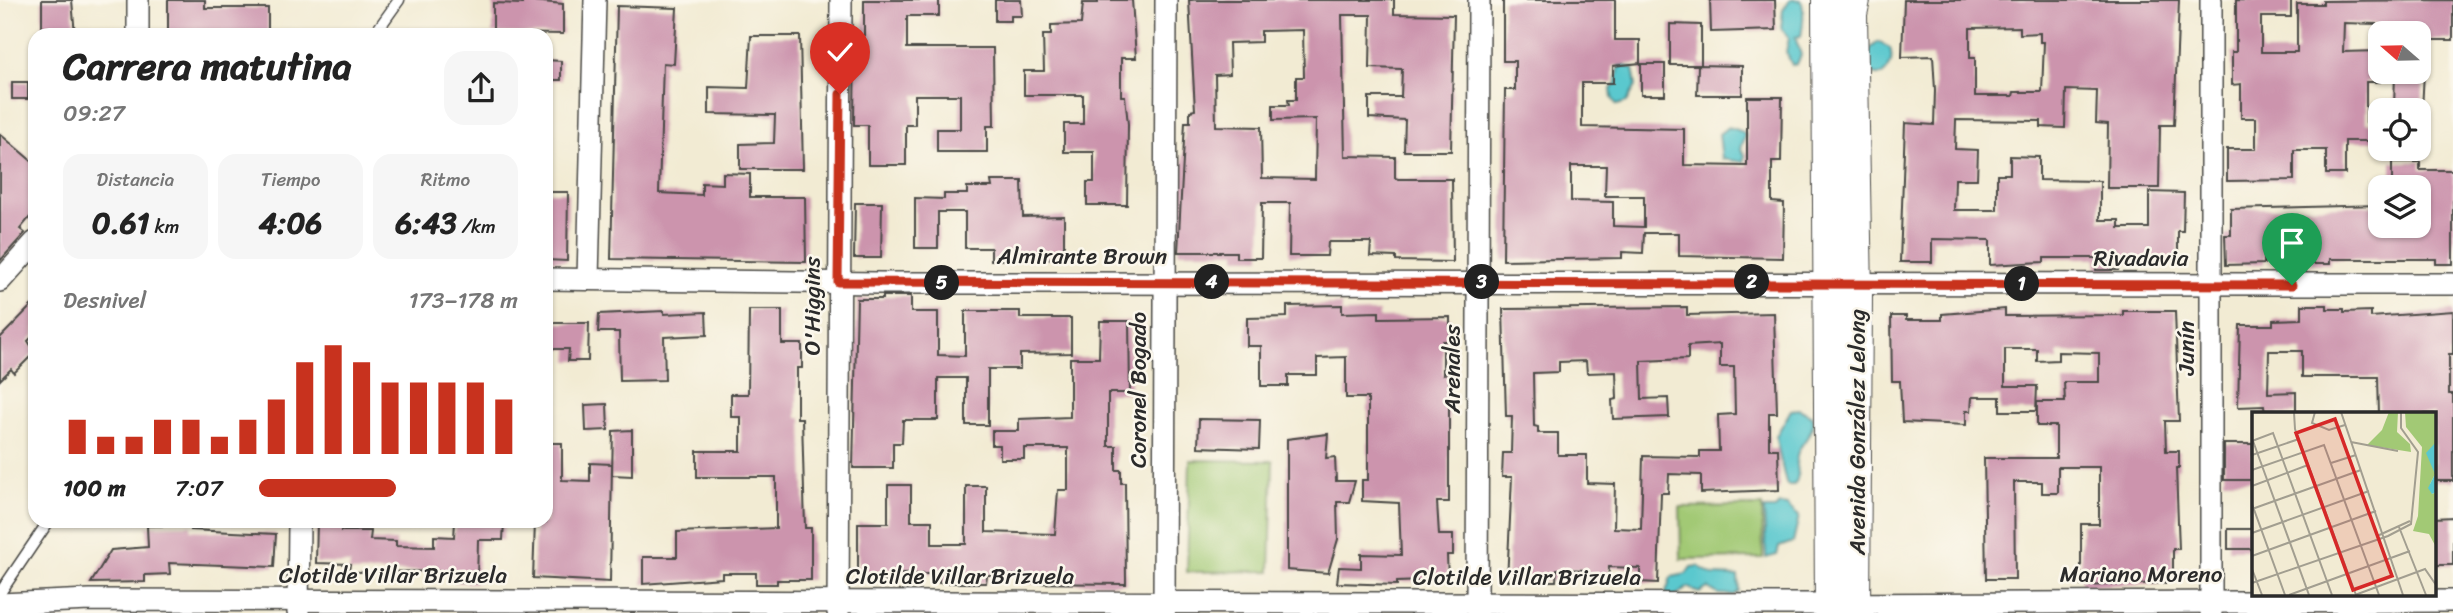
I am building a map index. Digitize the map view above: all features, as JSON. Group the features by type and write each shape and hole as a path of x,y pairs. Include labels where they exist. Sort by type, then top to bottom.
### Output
{"main road":[{"name":"Avenida González Lelong","path":"1827,0 1840,33 1843,283 1842,608"},
{"name":"Avenida González Lelong","path":"1840,33 1855,0"}],"street":[{"path":"138,0 138,28"},
{"path":"587,279 595,0"},
{"name":"O'Higgins","path":"838,608 841,0"},
{"name":"Coronel Bogado","path":"1164,608 1166,0"},
{"name":"Arenales","path":"1477,608 1479,0"},
{"name":"Junín","path":"2211,0 2211,606"},
{"path":"0,281 28,250"},
{"name":"Almirante Brown","path":"553,279 838,282 1843,283"},
{"name":"Rivadavia","path":"1843,283 2453,284"},
{"path":"298,607 299,528"},
{"name":"Mariano Moreno","path":"1842,608 2211,606 2453,601"},
{"name":"Clotilde Villar Brizuela","path":"0,604 90,607 1842,608"}],"lane":[{"path":"379,28 399,0"},
{"path":"0,593 44,528"}],"green space":[{"path":"1190,460 1273,461 1270,571 1187,572"},
{"path":"1762,506 1763,558 1681,559 1680,507"}],"water":[{"path":"1790,0 1801,0 1803,13 1801,36 1795,37 1801,55 1797,64 1792,65 1786,52 1789,38 1781,28 1783,10"},
{"path":"1878,42 1890,48 1891,52 1889,66 1882,75 1875,75 1870,69 1869,50"},
{"path":"1619,65 1633,68 1636,86 1627,102 1617,105 1612,98 1611,89 1617,82"},
{"path":"1728,127 1743,132 1745,136 1741,149 1745,155 1743,162 1722,159 1719,134"},
{"path":"1799,409 1812,416 1813,422 1809,435 1798,452 1797,481 1794,485 1787,485 1776,436 1791,410"},
{"path":"1779,505 1787,506 1799,516 1793,542 1779,547 1777,555 1766,558 1764,509 1775,509"},
{"path":"1698,566 1713,575 1738,576 1739,591 1734,595 1718,594 1708,588 1699,593 1689,587 1675,596 1665,595 1671,577 1686,574 1691,567"}],"building":[{"path":"42,0 72,0 74,28 42,28"},
{"path":"168,0 205,0 205,8 268,8 268,28 168,28"},
{"path":"522,0 563,4 563,34 553,34 553,28 493,28 493,3 522,4"},
{"path":"864,0 939,0 939,16 907,16 907,48 993,48 994,126 987,126 987,152 937,152 937,129 960,129 960,95 915,95 915,125 906,125 906,165 868,165 868,125 854,125 855,36 864,36"},
{"path":"995,0 1021,0 1022,16 1011,16 1011,21 995,21"},
{"path":"1098,0 1132,0 1136,58 1121,58 1121,96 1125,96 1128,124 1127,205 1087,205 1087,182 1094,182 1094,152 1064,152 1064,124 1083,124 1083,95 1024,95 1024,71 1044,71 1043,35 1051,35 1051,25 1081,24 1083,3 1098,3"},
{"path":"1189,0 1394,0 1394,14 1454,15 1451,151 1404,151 1405,120 1369,118 1369,97 1401,97 1402,69 1370,68 1371,15 1342,15 1345,156 1395,157 1395,178 1398,179 1452,179 1453,262 1396,261 1396,257 1370,256 1371,242 1328,242 1327,256 1289,256 1290,203 1262,203 1261,258 1236,258 1236,252 1178,252 1185,122 1190,122 1190,111 1195,110","holes":["1303,30 1304,77 1296,77 1296,100 1288,100 1289,105 1273,105 1273,120 1316,119 1315,179 1262,178 1261,127 1216,126 1215,75 1230,74 1229,43 1261,42 1261,31"]},
{"path":"1503,0 1615,0 1615,40 1640,40 1640,63 1613,66 1613,83 1582,83 1582,127 1684,129 1684,165 1747,166 1747,97 1782,97 1781,162 1772,162 1772,202 1784,203 1783,258 1679,256 1679,233 1644,233 1643,253 1622,252 1622,258 1503,260 1505,90 1515,90 1515,61 1503,61","holes":["1571,166 1606,166 1605,196 1644,196 1644,227 1613,226 1613,202 1571,201"]},
{"path":"1710,0 1775,0 1776,30 1711,32"},
{"path":"1904,0 2179,0 2174,125 2160,125 2159,188 2107,188 2108,124 2096,123 2097,91 2066,90 2065,128 2041,127 2041,121 1956,120 1955,149 1978,150 1977,179 1955,179 1954,210 1997,210 1997,174 2010,174 2010,156 2039,157 2039,180 2100,181 2100,220 2119,220 2119,228 2149,228 2149,192 2184,193 2183,231 2178,231 2178,258 2148,258 2148,263 2119,263 2118,270 2096,270 2096,258 2044,258 2044,262 1990,265 1990,240 1932,239 1932,262 1900,262 1905,123 1934,125 1935,90 1933,56 1902,57","holes":["2020,27 2020,34 2040,33 2040,42 2044,42 2042,92 2014,92 2013,96 1975,96 1975,58 1970,58 1970,28"]},
{"path":"2236,0 2291,1 2291,17 2261,17 2261,52 2297,52 2297,4 2323,4 2323,1 2453,0 2453,40 2431,40 2431,21 2344,23 2343,52 2368,51 2368,141 2345,141 2345,174 2326,174 2326,150 2294,150 2294,180 2227,181 2227,149 2256,149 2256,118 2241,118 2241,84 2232,85 2232,52 2236,52"},
{"path":"617,6 677,8 674,64 663,63 659,193 702,195 702,183 723,184 723,173 750,174 750,197 805,197 806,262 611,259"},
{"path":"1670,24 1701,25 1701,65 1670,65"},
{"path":"751,36 800,36 803,169 740,169 740,144 774,143 775,115 709,114 709,87 748,88"},
{"path":"553,60 561,61 561,80 553,80"},
{"path":"1641,64 1665,64 1665,95 1641,95"},
{"path":"1698,65 1742,66 1742,95 1697,95"},
{"path":"12,82 28,82 28,99 12,99"},
{"path":"2395,84 2423,84 2423,98 2394,98"},
{"path":"0,134 28,158 28,219 20,229 25,233 0,261"},
{"path":"2392,162 2420,162 2420,170 2453,170 2453,264 2436,264 2436,259 2330,259 2330,264 2311,264 2311,250 2292,250 2292,244 2264,245 2264,264 2226,265 2225,235 2231,235 2231,209 2368,205 2368,238 2431,238 2431,175 2392,175"},
{"path":"991,181 1022,181 1023,217 1064,216 1064,258 991,260 991,248 965,248 965,212 938,212 938,248 915,248 915,198 944,199 944,194 967,194 967,187 992,187"},
{"path":"553,192 568,192 567,261 553,260"},
{"path":"855,203 882,203 881,258 854,258"},
{"path":"883,296 911,296 911,312 938,312 938,355 965,356 965,311 1020,311 1020,318 1071,318 1071,353 1020,354 1020,369 988,369 988,425 966,425 966,378 938,378 938,420 903,420 902,443 893,443 893,468 853,468 857,299 883,299"},
{"path":"1342,305 1342,313 1379,312 1379,318 1450,317 1450,341 1443,341 1443,374 1449,373 1449,502 1437,502 1439,535 1453,535 1453,555 1447,555 1448,580 1397,582 1397,585 1337,583 1339,567 1361,568 1361,554 1401,555 1399,503 1362,501 1362,480 1368,480 1368,398 1346,398 1346,357 1317,358 1317,375 1288,375 1288,386 1261,386 1261,346 1247,346 1247,318 1287,317 1287,306"},
{"path":"2302,305 2327,305 2327,309 2344,309 2344,312 2371,311 2371,317 2453,311 2449,394 2453,394 2453,481 2436,481 2436,412 2379,412 2378,377 2302,377 2302,351 2269,351 2268,393 2296,392 2296,412 2265,412 2264,406 2238,407 2240,325 2273,325 2273,320 2302,319"},
{"path":"1687,307 1687,315 1774,313 1777,413 1769,413 1769,449 1778,449 1779,490 1701,493 1701,475 1669,474 1668,493 1661,493 1658,583 1640,582 1640,568 1609,567 1608,582 1588,581 1588,570 1557,569 1556,581 1507,581 1512,477 1502,477 1503,453 1511,453 1512,416 1506,416 1503,309","holes":["1720,344 1720,367 1734,367 1735,414 1718,415 1719,451 1700,451 1700,457 1643,456 1641,529 1614,528 1615,484 1587,483 1587,455 1558,455 1558,433 1538,433 1538,427 1534,426 1533,373 1559,372 1559,362 1586,361 1587,373 1616,372 1617,399 1612,400 1613,419 1669,417 1668,398 1642,399 1641,361 1688,359 1688,346"]},
{"path":"28,309 28,359 14,373 11,369 0,380 0,338"},
{"path":"2005,309 2005,316 2123,315 2123,311 2175,311 2179,421 2165,421 2166,451 2179,451 2179,468 2176,468 2179,549 2173,549 2173,574 2166,573 2166,583 2081,586 2081,524 2099,524 2099,467 2058,467 2058,493 2042,493 2042,482 2014,482 2015,579 1986,579 1984,458 2056,458 2056,426 2037,426 2037,402 2065,402 2064,382 2099,382 2099,353 2058,352 2058,360 2037,361 2037,349 2005,349 2005,386 2037,386 2036,411 2000,411 2000,397 1972,397 1971,411 1966,411 1966,425 1902,422 1900,381 1892,381 1891,316 1906,316 1906,320 1942,320 1942,314"},
{"path":"749,310 782,310 782,344 802,344 802,368 797,368 797,418 802,418 805,528 811,528 811,580 777,580 777,584 756,584 756,573 722,573 722,578 643,584 643,557 677,557 677,532 776,528 776,477 697,477 697,451 741,451 741,417 731,417 731,394 748,394"},
{"path":"664,311 664,314 706,312 707,335 664,337 665,380 620,381 619,332 598,332 599,314"},
{"path":"1100,321 1129,321 1130,393 1108,393 1108,446 1116,446 1116,470 1121,470 1121,483 1125,483 1126,584 1019,583 1019,575 987,575 986,583 939,583 939,574 889,574 889,582 858,582 858,523 888,523 888,485 911,485 911,521 932,521 932,544 966,544 966,486 986,486 986,532 1055,534 1058,490 1068,490 1068,448 1024,448 1024,459 1000,459 1000,445 992,445 992,431 1019,431 1019,419 1070,417 1070,358 1099,358"},
{"path":"553,323 589,323 588,361 568,361 569,349 553,349"},
{"path":"607,404 608,430 586,431 585,405"},
{"path":"1199,419 1260,420 1259,449 1198,447"},
{"path":"632,430 632,476 612,475 613,431"},
{"path":"1328,434 1326,458 1335,457 1336,481 1355,481 1349,502 1337,502 1338,539 1328,573 1287,570 1287,439"},
{"path":"553,443 562,443 562,480 590,481 590,463 612,464 610,582 533,578 535,528 553,528"},
{"path":"2224,444 2252,444 2252,480 2224,480"},
{"path":"2453,517 2453,565 2436,565 2436,518"},
{"path":"147,528 276,534 274,567 169,563 170,574 145,575 145,582 91,583 111,550 148,547"},
{"path":"317,528 371,531 370,540 396,541 396,546 434,547 434,536 454,537 455,528 504,528 503,540 478,540 477,583 453,582 454,571 349,572 350,564 316,563"},
{"path":"2228,529 2252,529 2252,549 2228,549"}],"route":[{"path":"840,94 838,282 1870,282 2292,285"}]}
